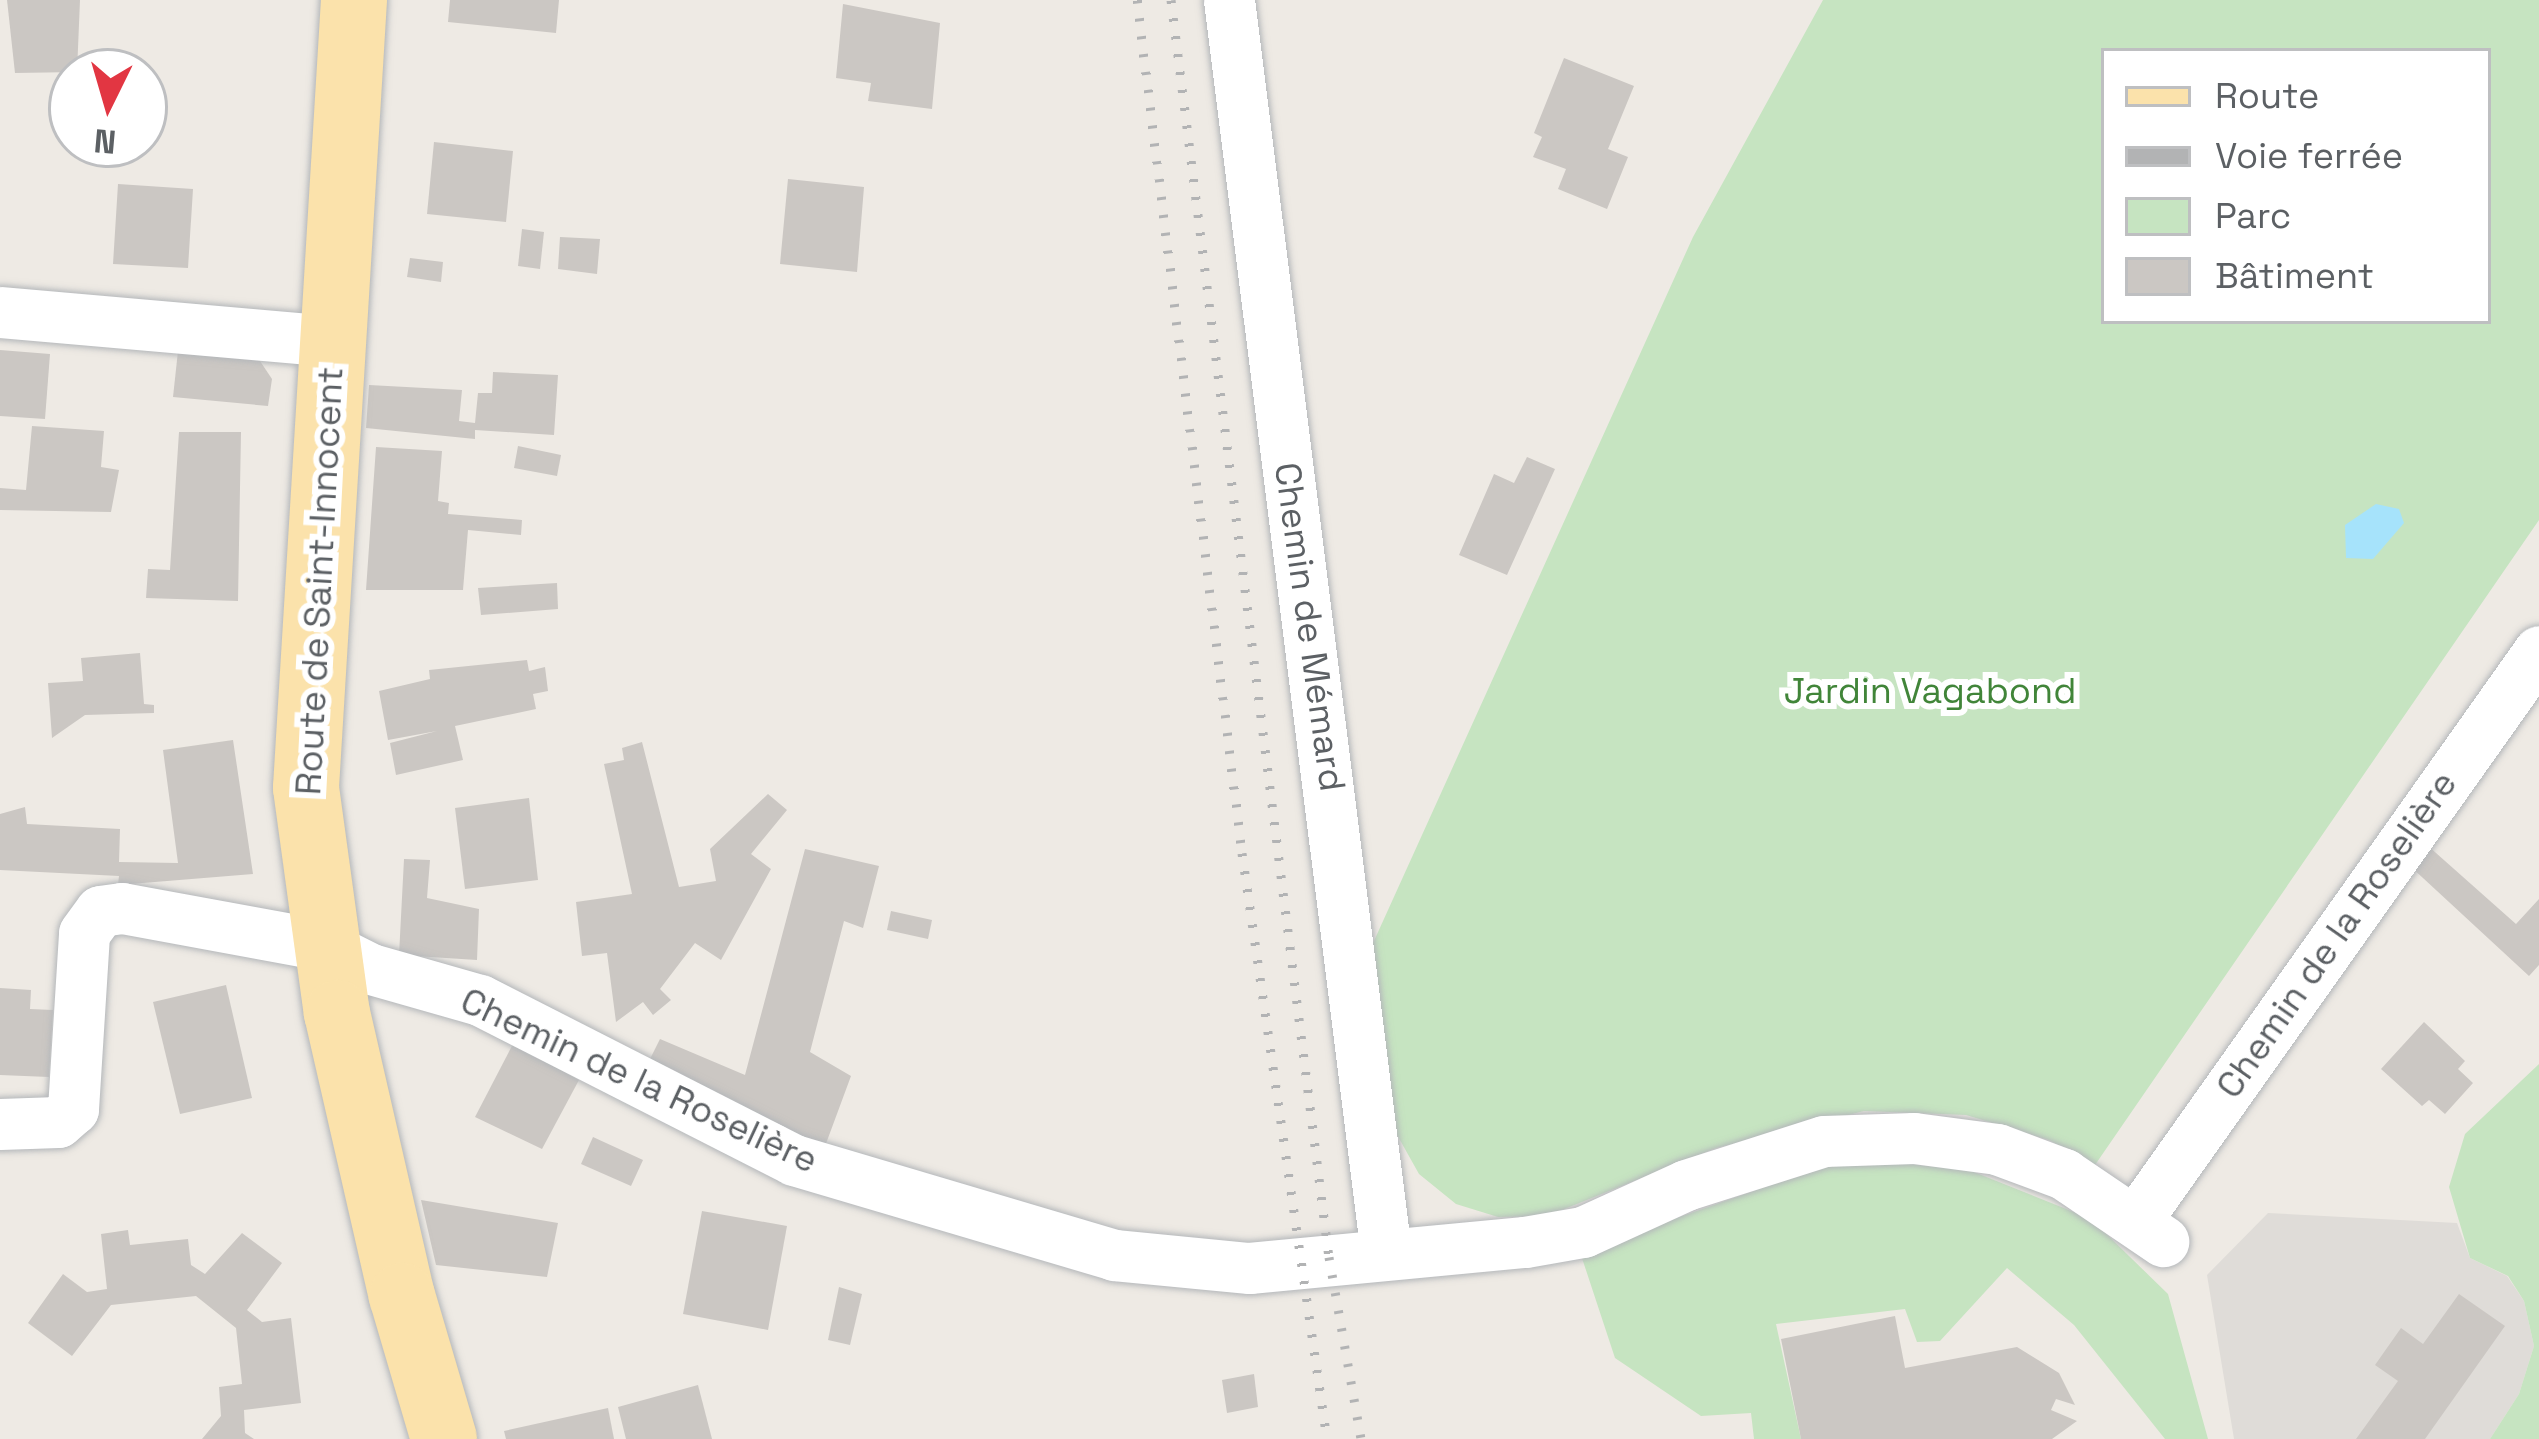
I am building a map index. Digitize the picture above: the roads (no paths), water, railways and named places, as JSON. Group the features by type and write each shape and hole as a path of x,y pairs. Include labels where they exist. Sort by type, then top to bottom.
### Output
{"main road":[{"name":"Route de Saint-Innocent","path":"354,0 306,788 323,945 402,1297 444,1439"},
{"name":"Route de Saint-Innocent","path":"402,1297 408,1439"}],"street":[{"name":"Chemin de Mémard","path":"1229,0 1386,1253"},
{"path":"0,312 331,341"},
{"name":"Chemin de la Roselière","path":"0,1124 58,1122 73,1109 84,933 100,911 122,908 323,945 371,970 480,1000 794,1160 1114,1255 1249,1268 1525,1242 1583,1232 1686,1185 1824,1142 1914,1138 1997,1149 2064,1174 2149,1230 2539,651"}],"water":[{"path":"2376,504 2399,509 2404,523 2373,559 2346,558 2345,525"}],"railway":[{"path":"1137,0 1242,853 1327,1439"},
{"path":"1171,0 1329,1257 1361,1439"}],"park label":[{"name":"Jardin Vagabond","path":"1930,692"}]}
